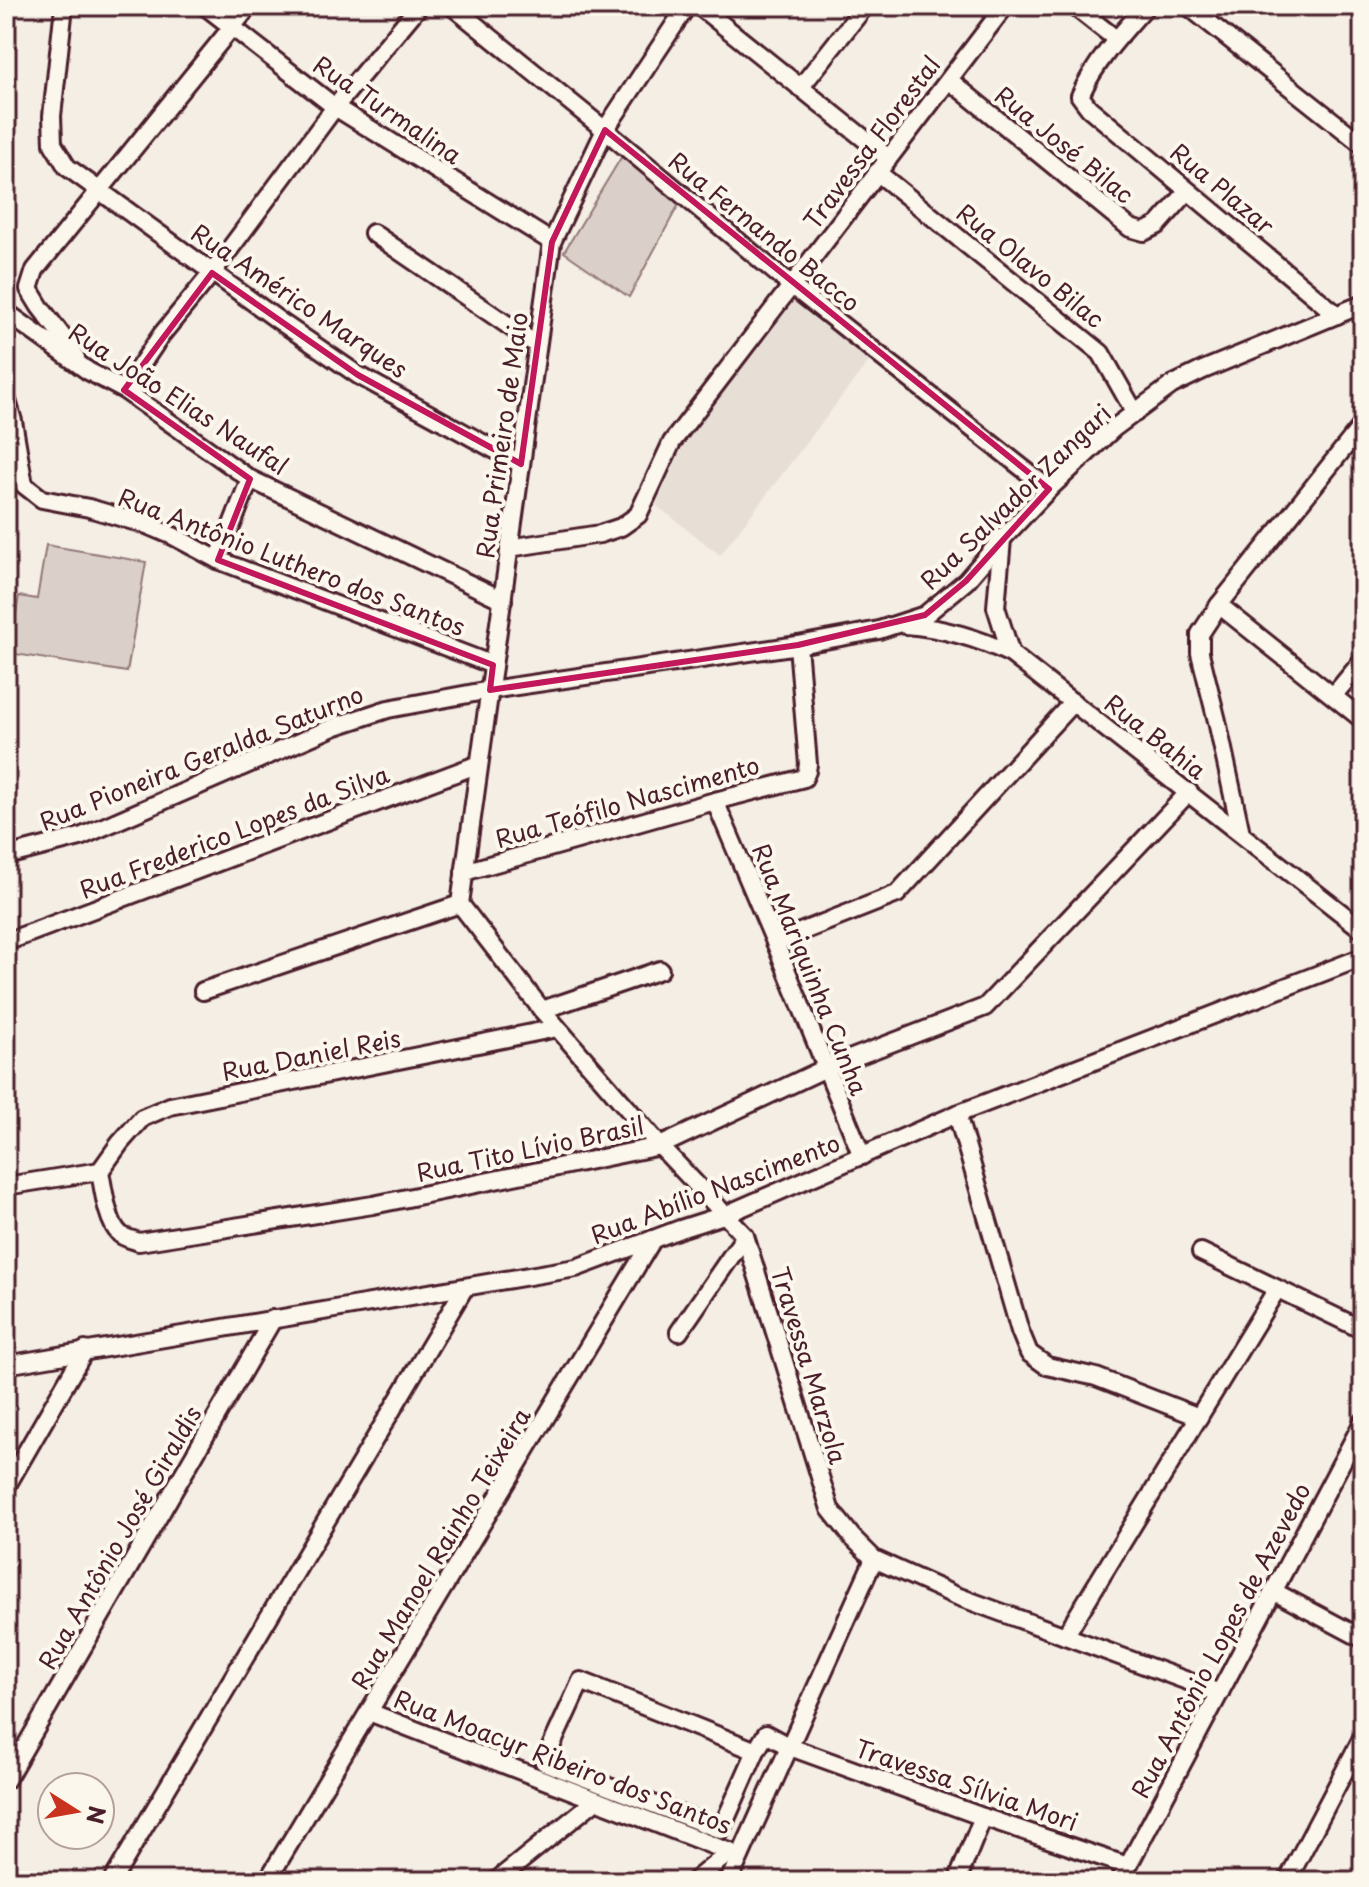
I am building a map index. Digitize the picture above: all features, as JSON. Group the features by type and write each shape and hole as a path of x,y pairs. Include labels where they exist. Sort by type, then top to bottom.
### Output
{"street":[{"name":"Rua Américo Marques","path":"64,6 52,116 53,144 67,167 358,375 521,464"},
{"name":"Rua Turmalina","path":"205,6 335,107 552,242"},
{"path":"88,371 71,352 29,289 35,270 249,6"},
{"path":"124,390 162,334 212,273 335,107 419,6"},
{"name":"Rua Fernando Bacco","path":"452,6 792,286 1049,489"},
{"name":"Rua Primeiro de Maio","path":"460,904 552,242 605,130 687,6"},
{"path":"699,6 887,157"},
{"path":"800,88 865,6"},
{"name":"Travessa Florestal","path":"509,548 600,534 621,527 638,515 672,442 1005,6"},
{"path":"1074,6 1116,39 1146,6"},
{"path":"1188,6 1363,145"},
{"name":"Rua Plazar","path":"1116,39 1086,82 1080,96 1089,108 1337,315"},
{"name":"Rua José Bilac","path":"949,80 1130,228 1144,232 1158,225 1188,191"},
{"name":"Rua Olavo Bilac","path":"877,172 1101,353 1135,413"},
{"path":"373,233 537,345"},
{"name":"Rua Salvador Zangari","path":"490,690 798,645 897,625 925,615 966,581 1049,489 1114,428 1172,385 1363,304"},
{"name":"Rua João Elias Naufal","path":"6,312 250,479 503,600"},
{"name":"Rua Antônio Luthero dos Santos","path":"6,397 24,485 42,499 89,508 147,525 218,560 493,665"},
{"path":"1241,833 1200,653 1200,634 1219,605 1363,424"},
{"path":"218,560 250,479"},
{"path":"1002,539 996,607 1011,654"},
{"path":"1219,605 1363,720"},
{"name":"Rua Bahia","path":"897,625 961,633 1011,654 1363,930"},
{"name":"Rua Teófilo Nascimento","path":"464,872 804,778 808,764 798,645"},
{"path":"1334,695 1363,660"},
{"name":"Rua Pioneira Geralda Saturno","path":"6,854 80,837 336,726 388,709 490,690"},
{"path":"775,942 897,894 1073,702"},
{"name":"Rua Frederico Lopes da Silva","path":"6,942 479,764"},
{"name":"Rua Tito Lívio Brasil","path":"100,1171 106,1202 120,1234 139,1242 373,1205 660,1146 826,1068 985,1007 1189,792"},
{"name":"Rua Mariquinha Cunha","path":"715,801 862,1156"},
{"path":"203,991 460,904"},
{"name":"Travessa Marzola","path":"460,904 557,1028 660,1146 745,1236 830,1509 852,1537 874,1559 954,1595 1220,1693"},
{"name":"Rua Abílio Nascimento","path":"6,1365 576,1268 727,1214 957,1114 1363,957"},
{"path":"542,1010 660,970"},
{"name":"Rua Daniel Reis","path":"100,1171 142,1118 170,1106 557,1028"},
{"path":"957,1114 1029,1353 1047,1366 1096,1377 1199,1417"},
{"path":"6,1186 100,1171"},
{"path":"679,1332 745,1236"},
{"name":"Rua Manoel Rainho Teixeira","path":"267,1881 653,1239"},
{"path":"1201,1252 1363,1330"},
{"path":"112,1881 465,1287"},
{"path":"1065,1636 1277,1289"},
{"name":"Rua Antônio José Giraldis","path":"6,1780 273,1319"},
{"path":"6,1487 85,1350"},
{"name":"Rua Antônio Lopes de Azevedo","path":"1124,1873 1363,1422"},
{"path":"729,1881 735,1854 790,1747 874,1559"},
{"path":"1273,1591 1363,1639"},
{"path":"581,1681 756,1751 721,1830 544,1762 581,1681"},
{"name":"Rua Moacyr Ribeiro dos Santos","path":"369,1712 735,1854"},
{"name":"Travessa Sílvia Mori","path":"756,1751 766,1734 790,1747 983,1817 1124,1873"},
{"path":"1287,1881 1363,1736"},
{"path":"496,1881 596,1800"},
{"path":"957,1881 983,1817"},
{"path":"694,1881 735,1854"}],"highlighted area":[{"path":"605,130 1049,489 966,581 925,615 798,645 490,690 493,665 218,560 250,479 124,390 212,273 358,375 521,464 552,242"}],"shaded area":[{"path":"622,156 679,204 629,297 564,252"},
{"path":"796,293 873,356 720,555 656,505 690,431"},
{"path":"46,545 146,562 127,672 9,653 19,596 37,599"}]}
